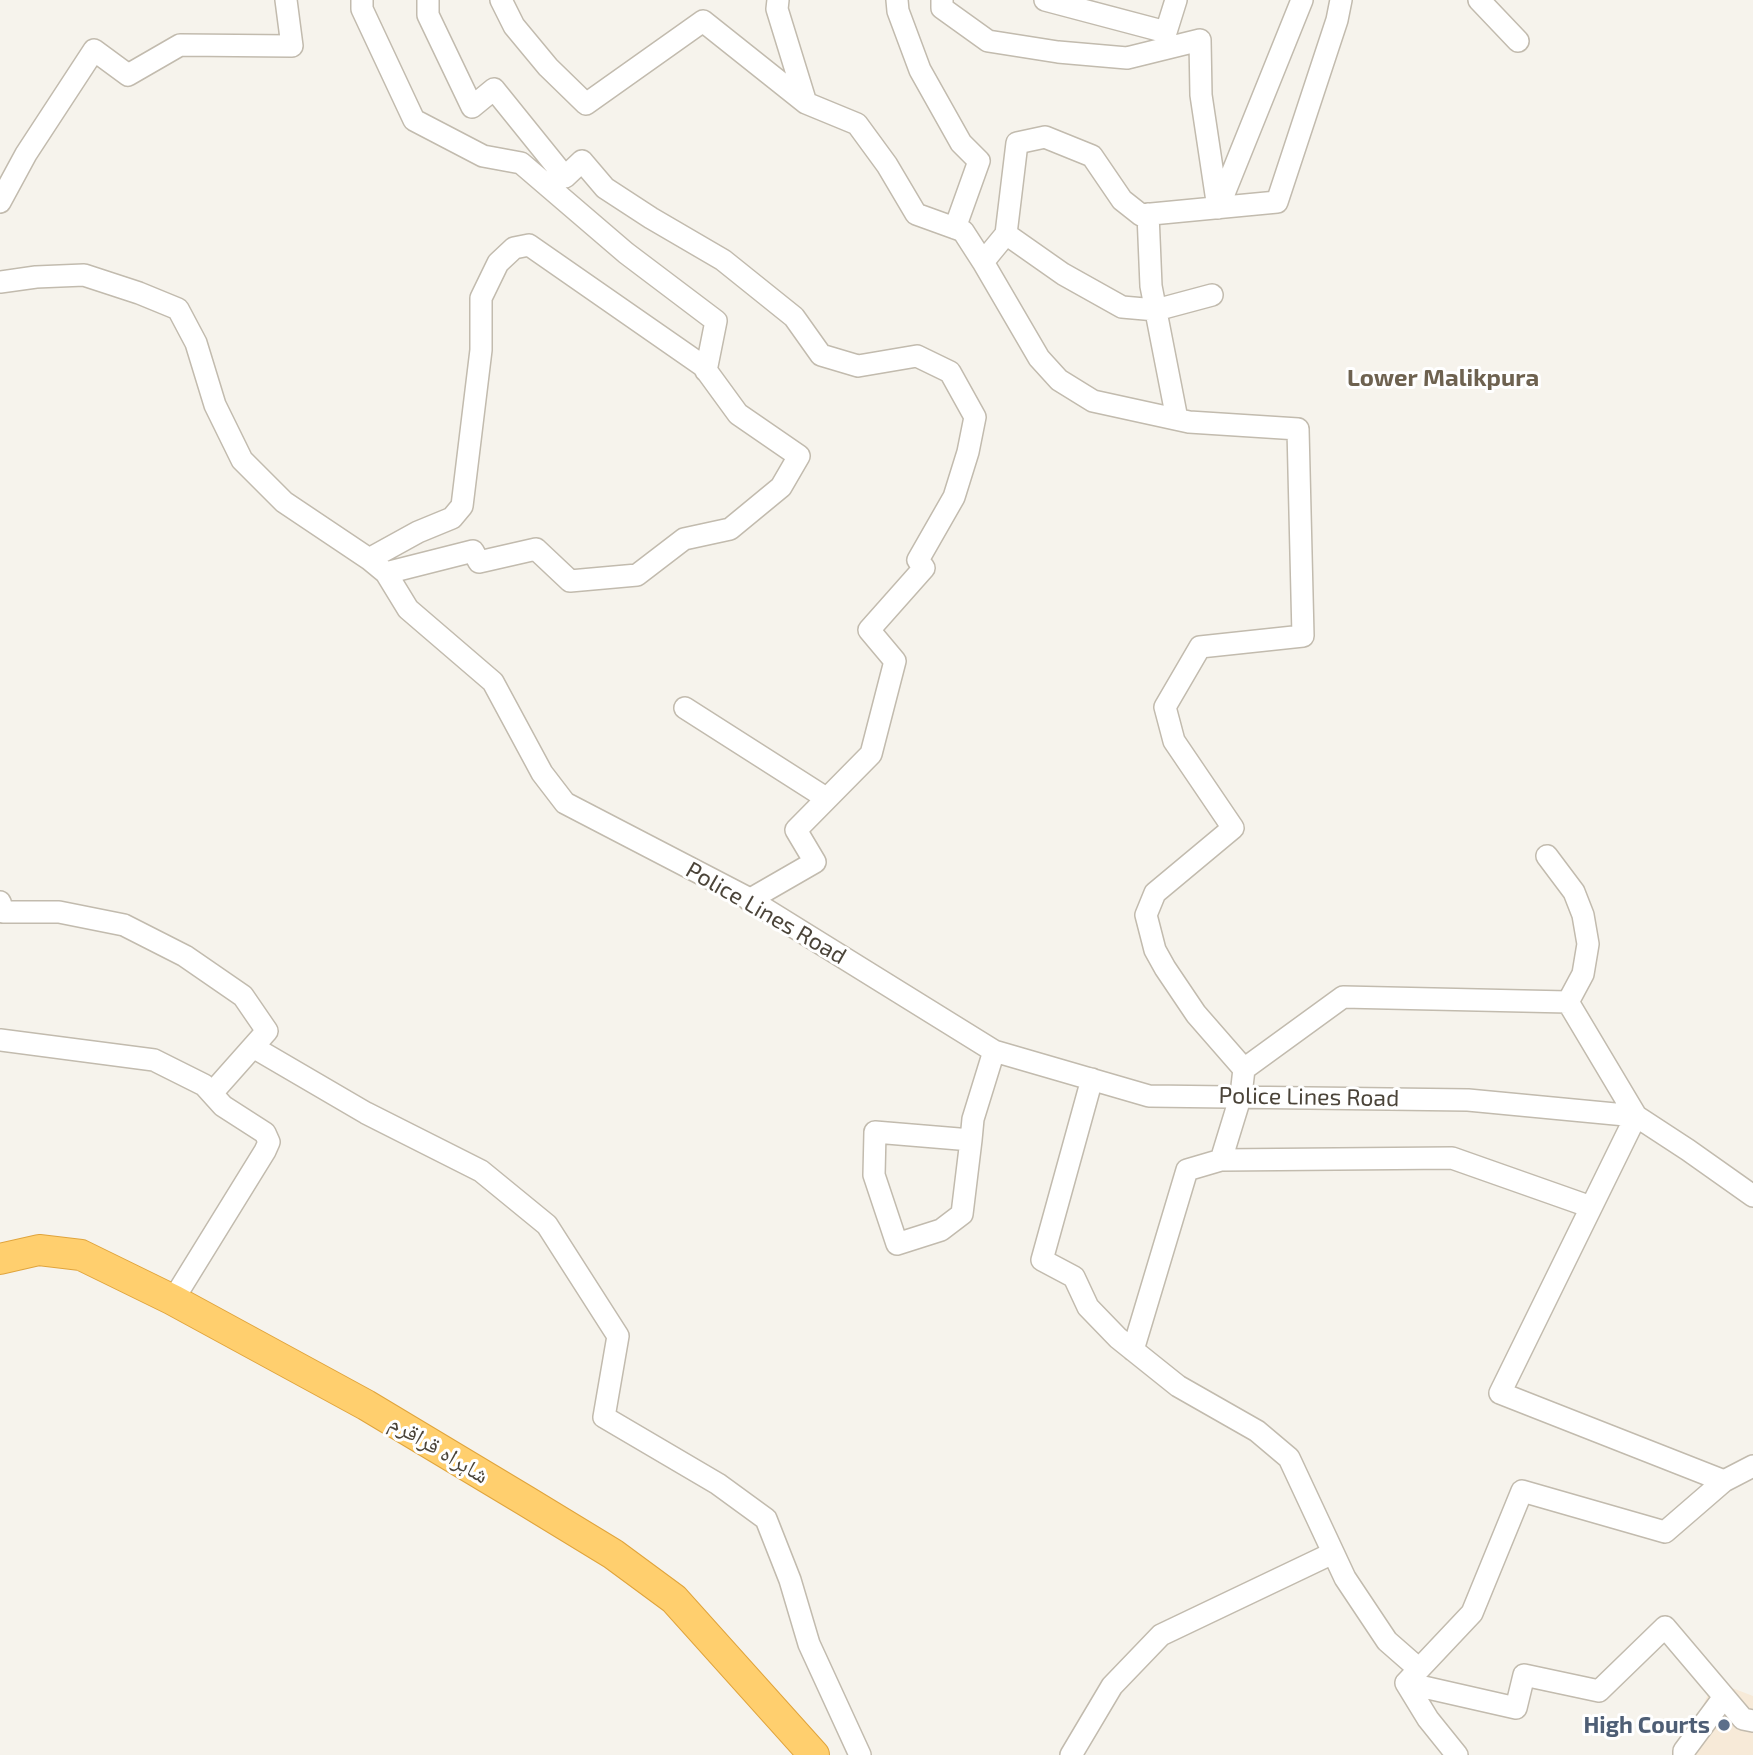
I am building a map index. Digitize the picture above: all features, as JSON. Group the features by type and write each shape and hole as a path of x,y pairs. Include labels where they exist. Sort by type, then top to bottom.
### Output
{"highway":[{"name":"شاہراہ قراقرم","path":"0,1259 39,1251 81,1255 173,1300 366,1405 613,1554 674,1599 814,1755"}],"street":[{"path":"0,202 26,153 94,50 128,75 180,45 292,46 286,0"},
{"path":"362,0 362,9 414,120 483,156 521,163 626,253 716,321 706,371"},
{"path":"428,0 428,15 472,107 494,89 565,177 582,161 605,188 650,218 723,260 793,317 821,355 858,366 917,356 950,372 975,417 968,452 954,497 918,560 924,568 869,631 895,661 870,754 796,830 816,862 750,900"},
{"path":"501,0 514,26 548,67 586,104 704,21 806,103 858,124 887,165 916,214 963,231 1039,358 1059,380 1093,401 1177,419 1298,429 1303,636 1200,647 1165,707 1174,741 1233,828 1155,892 1146,915 1155,950 1165,968 1196,1014 1244,1069"},
{"path":"778,0 777,9 806,103"},
{"path":"897,0 898,11 920,70 961,143 979,161 955,228"},
{"path":"942,0 942,8 988,41 1127,58 1200,40 1201,95 1218,208"},
{"path":"1045,0 1166,32 1176,0"},
{"path":"1218,208 1302,0"},
{"path":"983,262 1006,234 1017,143 1045,137 1092,156 1122,200 1141,215 1277,202 1337,20 1341,0"},
{"path":"1479,0 1518,41"},
{"path":"1148,214 1151,286 1177,419"},
{"path":"1006,234 1063,274 1122,307 1156,310 1212,295"},
{"path":"369,559 418,532 452,518 462,506 481,349 481,298 498,263 514,248 529,245 703,366 738,414 799,456 781,487 730,529 684,540 637,575 570,581 536,549 479,562 473,551 386,573"},
{"name":"Police Lines Road","path":"0,282 37,276 84,275 178,309 196,343 215,405 242,460 284,502 386,573 408,609 493,682 542,773 565,803 750,900 994,1051 1149,1096 1241,1095 1468,1100 1636,1116 1753,1196"},
{"path":"685,708 827,798"},
{"path":"1547,856 1574,892 1583,915 1588,944 1583,974 1567,1002"},
{"path":"0,902 3,912 59,912 124,925 185,956 243,996 267,1031 212,1093"},
{"path":"1221,1160 1241,1095 1244,1069 1343,997 1567,1002"},
{"path":"1567,1002 1636,1116 1500,1393 1724,1480"},
{"path":"0,1040 154,1059 204,1085 223,1106 265,1133 269,1142 173,1300"},
{"path":"253,1047 366,1113 481,1171 547,1225 618,1336 604,1417 718,1484 766,1519 790,1580 809,1644 860,1755"},
{"path":"971,1140 875,1132 874,1175 898,1244 941,1230 962,1214 971,1140 973,1119 994,1051"},
{"path":"1092,1079 1042,1260 1074,1277 1088,1307 1133,1350 1178,1386 1257,1431 1289,1458 1345,1578 1412,1676 1428,1719 1457,1755"},
{"path":"1133,1350 1187,1170 1221,1160 1452,1158 1591,1207"},
{"path":"1412,1676 1472,1613 1522,1491 1665,1532 1724,1480 1753,1466"},
{"path":"1071,1755 1112,1686 1161,1635 1334,1553"},
{"path":"1412,1676 1516,1707 1524,1675 1599,1691 1665,1627 1743,1719 1753,1721"},
{"path":"1684,1755 1684,1751 1724,1697"}],"shaded area":[{"name":"High Courts","path":"1714,1681 1753,1696 1753,1755 1681,1755"}],"place":[{"name":"High Courts","path":"1724,1725"}],"district":[{"name":"Lower Malikpura","path":"1443,378"}]}
